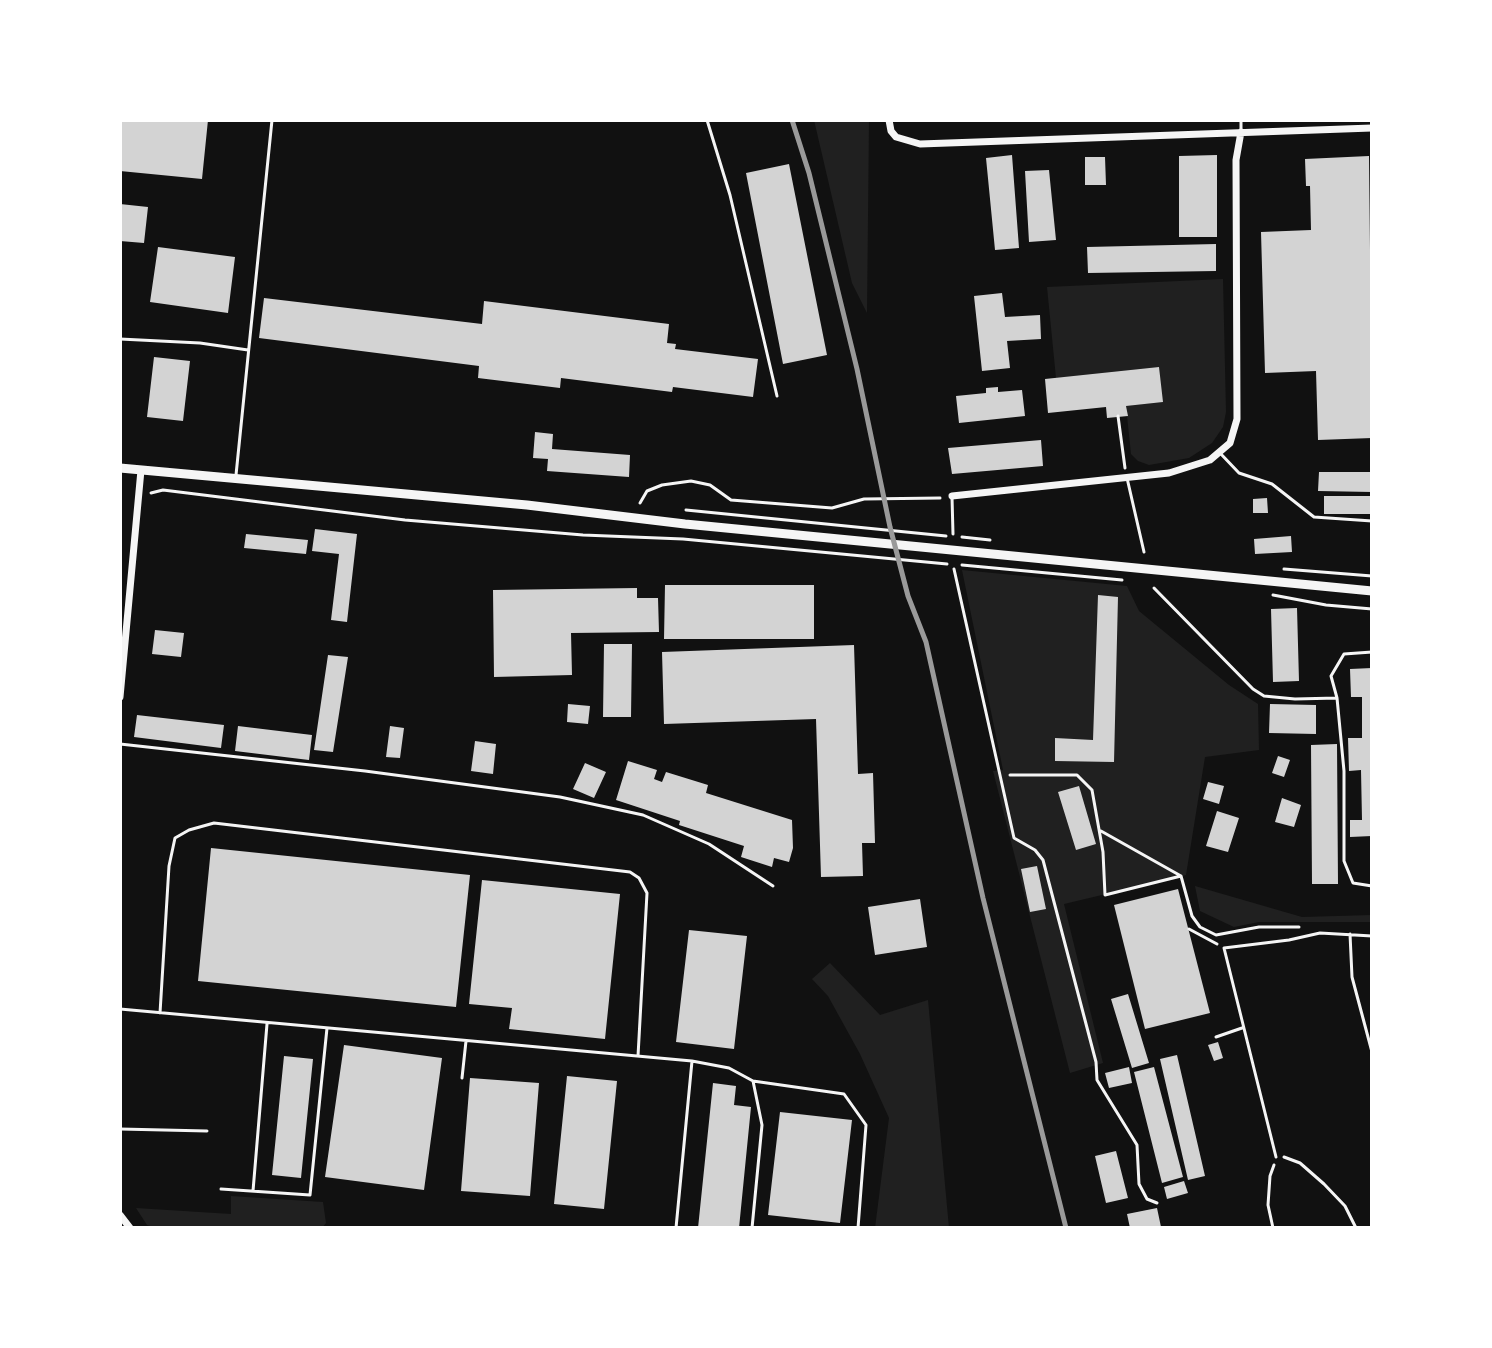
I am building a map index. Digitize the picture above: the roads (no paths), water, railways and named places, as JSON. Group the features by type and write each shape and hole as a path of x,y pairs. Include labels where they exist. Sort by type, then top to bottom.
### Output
{"street":[{"path":"889,120 896,137 920,144 1372,128"},
{"path":"952,496 1184,470 1210,460 1230,443 1237,419 1236,160 1241,132"},
{"path":"120,468 527,505 685,524 1372,591"},
{"path":"120,697 141,470"}],"lane":[{"path":"236,479 272,120"},
{"path":"707,120 730,195 777,396"},
{"path":"1241,120 1241,132"},
{"path":"120,339 200,343 248,350"},
{"path":"1220,453 1239,473 1272,484 1314,517 1372,521"},
{"path":"1127,478 1144,552"},
{"path":"952,496 953,534"},
{"path":"954,569 1014,838 1035,850 1043,860 1096,1062 1097,1080 1137,1145 1139,1184 1147,1199 1157,1203"},
{"path":"1154,588 1253,689 1264,696 1337,698"},
{"path":"1372,652 1344,654 1331,676 1337,698 1344,771 1344,861 1353,883 1372,886"},
{"path":"120,744 546,795 643,815 709,844 773,886"},
{"path":"160,1013 169,866 175,838 189,830 214,823 630,872 639,878 647,893 638,1056"},
{"path":"1276,1157 1224,948 1320,933 1372,936"},
{"path":"1350,934 1352,977 1372,1052"},
{"path":"120,1009 692,1061 729,1068 753,1081 844,1094 866,1125 858,1228"},
{"path":"253,1191 268,1023"},
{"path":"221,1189 310,1195 327,1028"},
{"path":"1216,1037 1242,1028"},
{"path":"462,1078 466,1041"},
{"path":"676,1228 692,1061"},
{"path":"752,1228 762,1125 753,1081"},
{"path":"120,1129 207,1131"}],"railway":[{"path":"792,120 809,173 857,369 890,527 908,596 926,642 983,898 1066,1228"}]}
